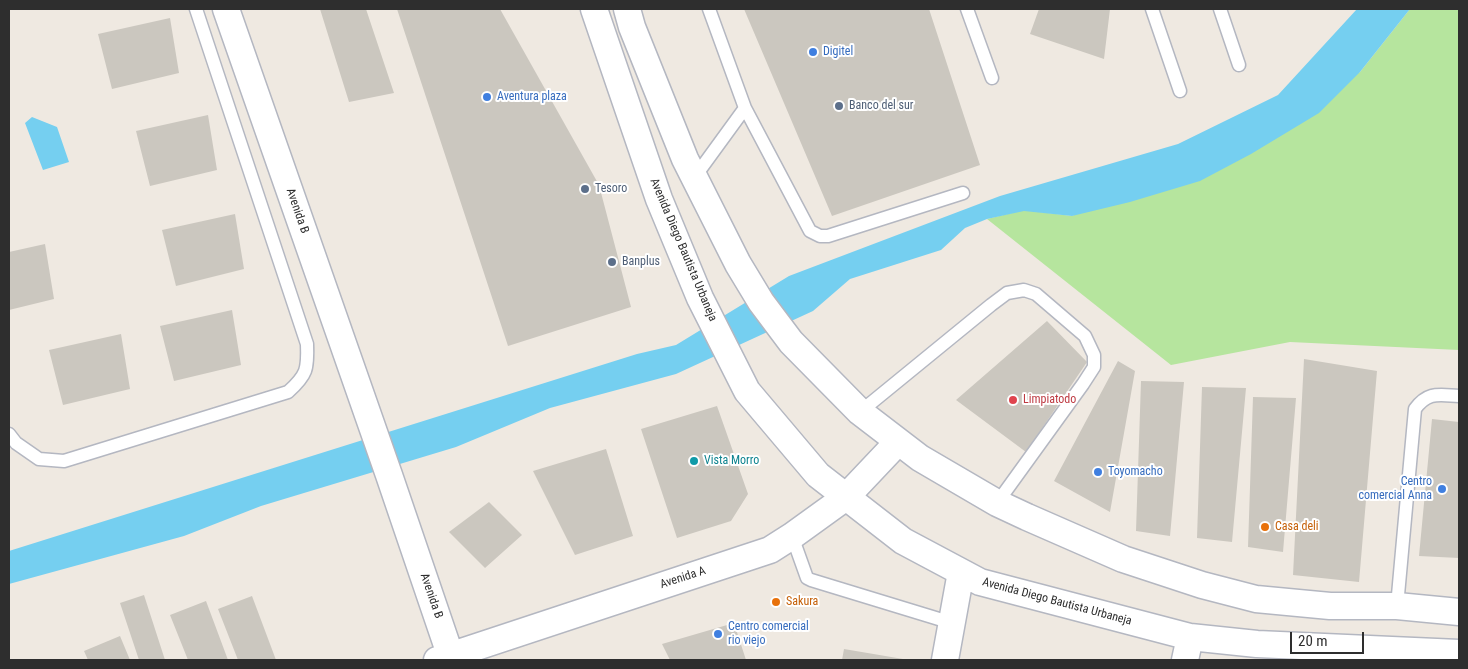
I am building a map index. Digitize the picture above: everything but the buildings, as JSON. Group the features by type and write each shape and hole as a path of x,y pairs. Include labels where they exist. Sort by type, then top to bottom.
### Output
{"street":[{"name":"Avenida B","path":"226,9 389,475 447,659"},
{"name":"Avenida Diego Bautista Urbaneja","path":"594,9 659,199 700,298 747,391 818,476 903,541 980,582 1187,648 1257,644 1403,655 1459,653"},
{"path":"627,9 632,27 658,93 694,178 738,264 761,302 791,342 860,412 920,458 997,503 1122,559 1202,585 1256,599 1330,606 1397,606 1459,612"},
{"name":"Avenida A","path":"447,659 770,550 846,497 898,442"},
{"path":"945,660 961,572"}],"lane":[{"path":"9,434 16,443 40,458 64,461 288,392 302,380 308,364 307,344 196,9"},
{"path":"709,9 745,108 810,231 820,236 828,236 963,194"},
{"path":"967,9 992,78"},
{"path":"1152,9 1180,91"},
{"path":"1220,9 1239,65"},
{"path":"694,178 745,108"},
{"path":"860,412 990,305 1008,293 1024,290 1036,294 1085,336 1094,355 1094,366 997,503"},
{"path":"1397,606 1415,409 1427,396 1459,396"},
{"path":"792,536 807,578 952,623"}],"green space":[{"path":"1410,9 1459,9 1459,350 1290,342 1171,365 987,219 1024,210 1072,216 1360,72"}],"water":[{"path":"1357,9 1410,9 1360,72 1319,113 1251,154 1200,181 1130,202 1072,216 1024,211 987,219 965,228 941,250 850,279 813,311 676,374 550,408 456,447 261,506 184,536 9,584 9,551 637,354 676,345 789,276 1000,196 1178,144 1278,95"},
{"path":"32,117 57,127 69,162 43,170 25,123"}],"place":[{"name":"Digitel","path":"813,52"},
{"name":"Aventura plaza","path":"487,97"},
{"name":"Banco del sur","path":"839,106"},
{"name":"Tesoro","path":"585,189"},
{"name":"Banplus","path":"612,262"},
{"name":"Limpiatodo","path":"1013,400"},
{"name":"Vista Morro","path":"694,461"},
{"name":"Toyomacho","path":"1098,472"},
{"name":"Centro comercial Anna","path":"1442,489"},
{"name":"Casa deli","path":"1265,527"},
{"name":"Sakura","path":"776,602"},
{"name":"Centro comercial rio viejo","path":"718,634"}]}
